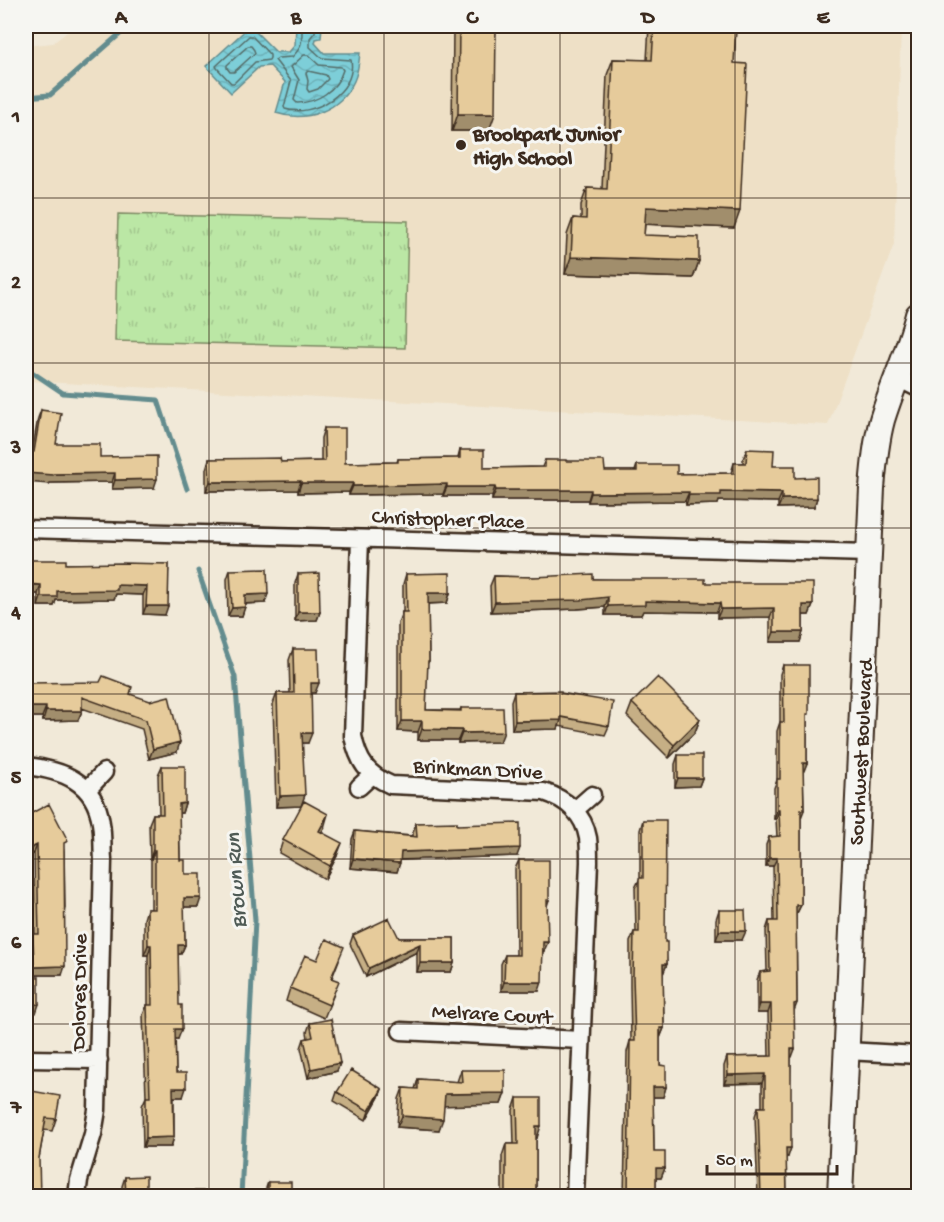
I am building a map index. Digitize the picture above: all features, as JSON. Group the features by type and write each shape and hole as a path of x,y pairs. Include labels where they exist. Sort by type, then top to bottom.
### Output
{"street":[{"name":"Southwest Boulevard","path":"840,1197 868,553 875,452 882,420 908,383 912,339 918,315"},
{"name":"Christopher Place","path":"26,529 868,553"},
{"path":"360,538 353,736 359,757 372,775 360,787"},
{"path":"26,766 55,771 74,779 88,789 104,772"},
{"name":"Brinkman Drive","path":"372,775 392,785 402,786 544,792 556,796 575,810"},
{"name":"Dolores Drive","path":"77,1197 79,1180 93,1134 97,1110 99,1060 103,860 101,822 88,789"},
{"path":"575,1197 589,862 588,838 584,825 575,810 592,795"},
{"name":"Melrare Court","path":"401,1031 581,1040"},
{"path":"847,1051 918,1055"},
{"path":"26,1059 99,1060"}],"shaded area":[{"name":"Brookpark Junior High School","path":"75,26 901,26 894,244 828,425 26,381 26,46 53,43"}],"green space":[{"path":"118,214 408,221 405,348 115,341"}],"water":[{"path":"250,26 276,52 289,52 295,45 296,26 322,26 321,38 316,39 315,43 324,53 360,53 354,81 348,91 331,107 310,115 287,116 276,113 285,82 270,66 259,67 231,93 206,66"}],"building":[{"path":"459,26 496,26 495,114 458,114"},
{"path":"654,26 736,26 734,63 747,64 740,211 646,207 644,235 699,237 699,261 571,257 573,218 586,219 587,188 607,189 613,59 652,60"},
{"path":"41,410 61,413 56,444 100,444 100,457 157,456 157,479 115,480 115,473 53,475 26,473 26,451 34,452"},
{"path":"324,428 345,428 345,463 460,458 460,450 484,450 484,468 545,467 545,460 566,460 604,461 605,471 637,471 637,465 677,465 677,474 734,473 734,463 746,463 747,449 774,450 773,466 795,466 795,478 817,477 817,498 782,499 782,493 721,492 721,495 689,495 689,492 591,493 591,490 496,490 495,487 447,487 447,484 353,486 353,483 301,483 301,481 210,482 209,459 280,458 281,462 325,461"},
{"path":"26,560 66,560 66,564 169,564 168,606 146,606 147,586 117,585 117,590 57,591 57,597 41,597 41,585 26,584"},
{"path":"267,569 268,594 245,595 245,607 232,608 230,570"},
{"path":"319,573 320,612 298,612 298,574"},
{"path":"450,573 450,593 428,593 429,661 426,710 461,711 461,708 503,708 504,732 462,733 462,730 422,729 422,721 402,721 402,612 407,612 406,574"},
{"path":"593,574 593,579 705,579 705,583 813,583 813,605 803,605 803,632 774,632 774,608 721,609 720,603 645,601 645,605 608,606 608,597 581,600 495,602 494,576 534,577"},
{"path":"293,649 318,649 319,683 311,683 312,733 302,733 305,795 280,796 277,693 294,693"},
{"path":"783,665 809,665 807,763 803,763 804,810 801,810 801,905 796,905 797,1003 794,1004 795,1049 791,1049 791,1148 786,1148 787,1197 761,1197 758,1107 765,1107 765,1074 728,1075 727,1057 772,1056 771,1004 760,1004 760,972 770,971 769,921 778,921 777,858 769,858 769,837 780,836 777,779 780,779 780,722 784,722"},
{"path":"26,672 28,672 29,683 100,682 103,676 132,687 130,694 150,701 169,696 180,742 153,749 146,720 82,697 82,711 46,711 46,707 26,707"},
{"path":"658,677 700,719 674,745 632,703"},
{"path":"561,691 561,693 613,702 609,726 561,717 561,720 515,721 514,692"},
{"path":"678,755 702,755 702,778 678,778"},
{"path":"162,766 185,766 185,803 179,804 180,860 185,860 185,874 201,874 201,898 184,898 185,945 178,945 179,1005 182,1005 182,1029 175,1029 176,1073 186,1073 186,1088 173,1088 174,1137 146,1138 146,1097 150,1097 147,1005 152,1005 151,945 148,945 147,909 155,909 153,814 163,814"},
{"path":"304,801 328,814 319,831 342,843 330,866 283,840"},
{"path":"49,804 68,841 64,843 65,966 34,967 33,934 39,934 37,845 29,849 26,842 26,816"},
{"path":"643,820 666,820 665,942 667,942 667,964 663,964 664,1028 660,1028 660,1065 666,1066 666,1087 653,1087 654,1152 665,1152 665,1168 656,1168 656,1197 628,1197 630,1041 635,1041 634,932 639,932 639,878 643,878"},
{"path":"457,822 457,825 520,823 520,848 401,852 400,863 353,859 355,831 417,837 416,823"},
{"path":"519,860 549,860 548,942 543,942 542,982 504,982 505,955 519,955"},
{"path":"719,910 745,910 746,931 719,931"},
{"path":"389,918 399,938 454,938 454,963 420,963 420,944 369,968 353,935"},
{"path":"326,939 344,947 331,978 339,981 329,1005 290,988 305,955 317,960"},
{"path":"26,977 39,977 39,1004 26,1005"},
{"path":"331,1019 340,1063 311,1069 304,1039 313,1037 310,1023"},
{"path":"351,1070 382,1089 369,1111 337,1092"},
{"path":"461,1070 505,1070 505,1093 445,1094 443,1119 402,1116 403,1088 418,1089 418,1079 462,1082"},
{"path":"26,1090 60,1096 56,1119 46,1118 39,1158 40,1197 26,1197"},
{"path":"517,1098 541,1098 541,1126 536,1126 536,1197 506,1197 506,1144 518,1144"},
{"path":"146,1176 146,1191 203,1191 203,1197 126,1197 125,1177"},
{"path":"268,1182 291,1182 291,1196 348,1195 348,1197 268,1197"}],"waterway":[{"name":"Brown Run","path":"26,97 50,95 129,26"},
{"name":"Brown Run","path":"26,368 63,393 158,400 187,489"},
{"name":"Brown Run","path":"198,571 235,677 255,920 241,1196"}],"place":[{"name":"Brookpark Junior High School","path":"461,145"}]}
